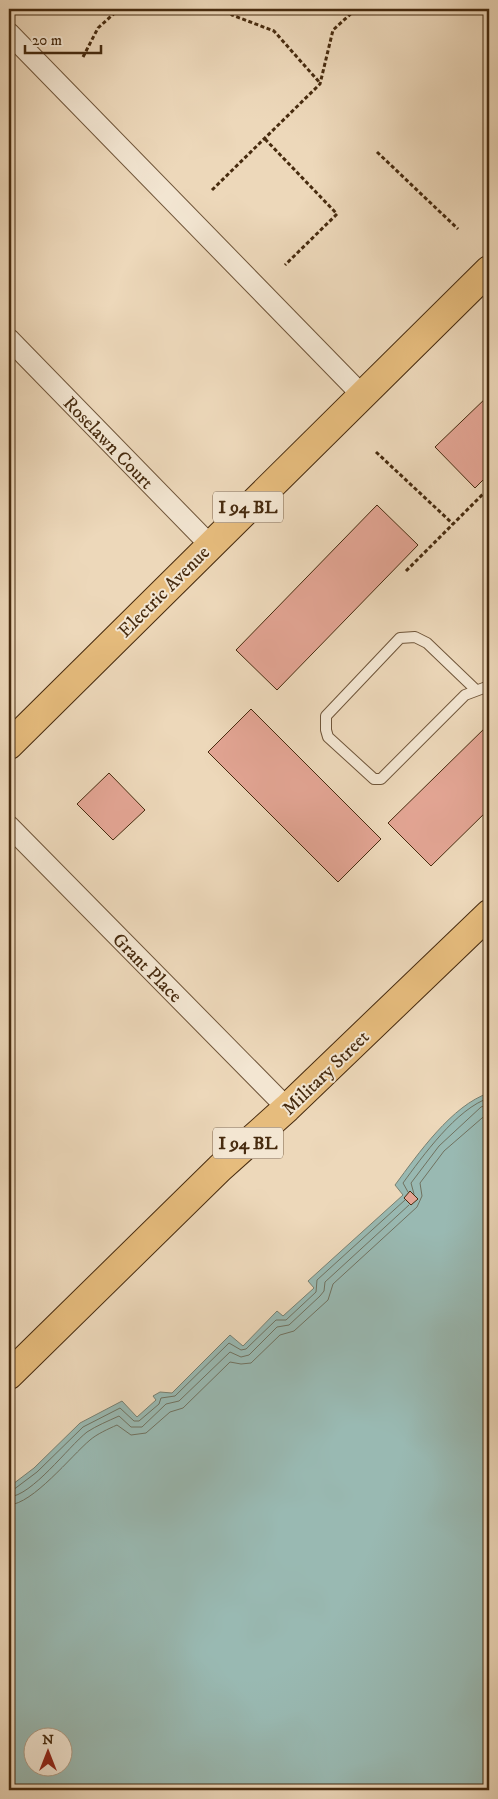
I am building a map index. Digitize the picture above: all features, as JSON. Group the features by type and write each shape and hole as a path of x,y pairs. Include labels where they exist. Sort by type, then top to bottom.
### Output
{"main road":[{"name":"Electric Avenue","path":"9,745 489,270"},
{"name":"Military Street","path":"9,1375 220,1168 287,1108 489,914"}],"street":[{"path":"9,33 362,395"},
{"name":"Roselawn Court","path":"9,339 210,545"},
{"name":"Grant Place","path":"9,826 287,1108"}],"lane":[{"path":"476,690 427,643 415,637 400,638 326,716 328,737 374,779 381,779 464,695 489,686"}],"path":[{"path":"83,57 98,28 119,9"},
{"path":"226,9 232,15 274,31 320,84"},
{"path":"212,190 320,84 333,30 356,9"},
{"path":"265,139 337,214 285,265"},
{"path":"377,152 458,229"},
{"path":"376,452 453,524"},
{"path":"406,571 489,488"}],"water":[{"path":"489,1093 489,1790 9,1790 9,1487 34,1468 80,1423 122,1401 137,1417 156,1400 153,1396 160,1392 172,1393 230,1335 243,1346 277,1311 283,1316 314,1288 308,1281 403,1195 395,1185 437,1132 462,1108 475,1099"}],"building":[{"path":"489,395 489,474 475,488 435,447"},
{"path":"377,505 418,545 277,690 236,650"},
{"path":"251,709 381,839 338,882 208,752"},
{"path":"489,724 489,809 431,866 388,823"},
{"path":"109,773 145,810 113,840 77,804"},
{"path":"410,1191 418,1199 411,1205 404,1198"}]}
